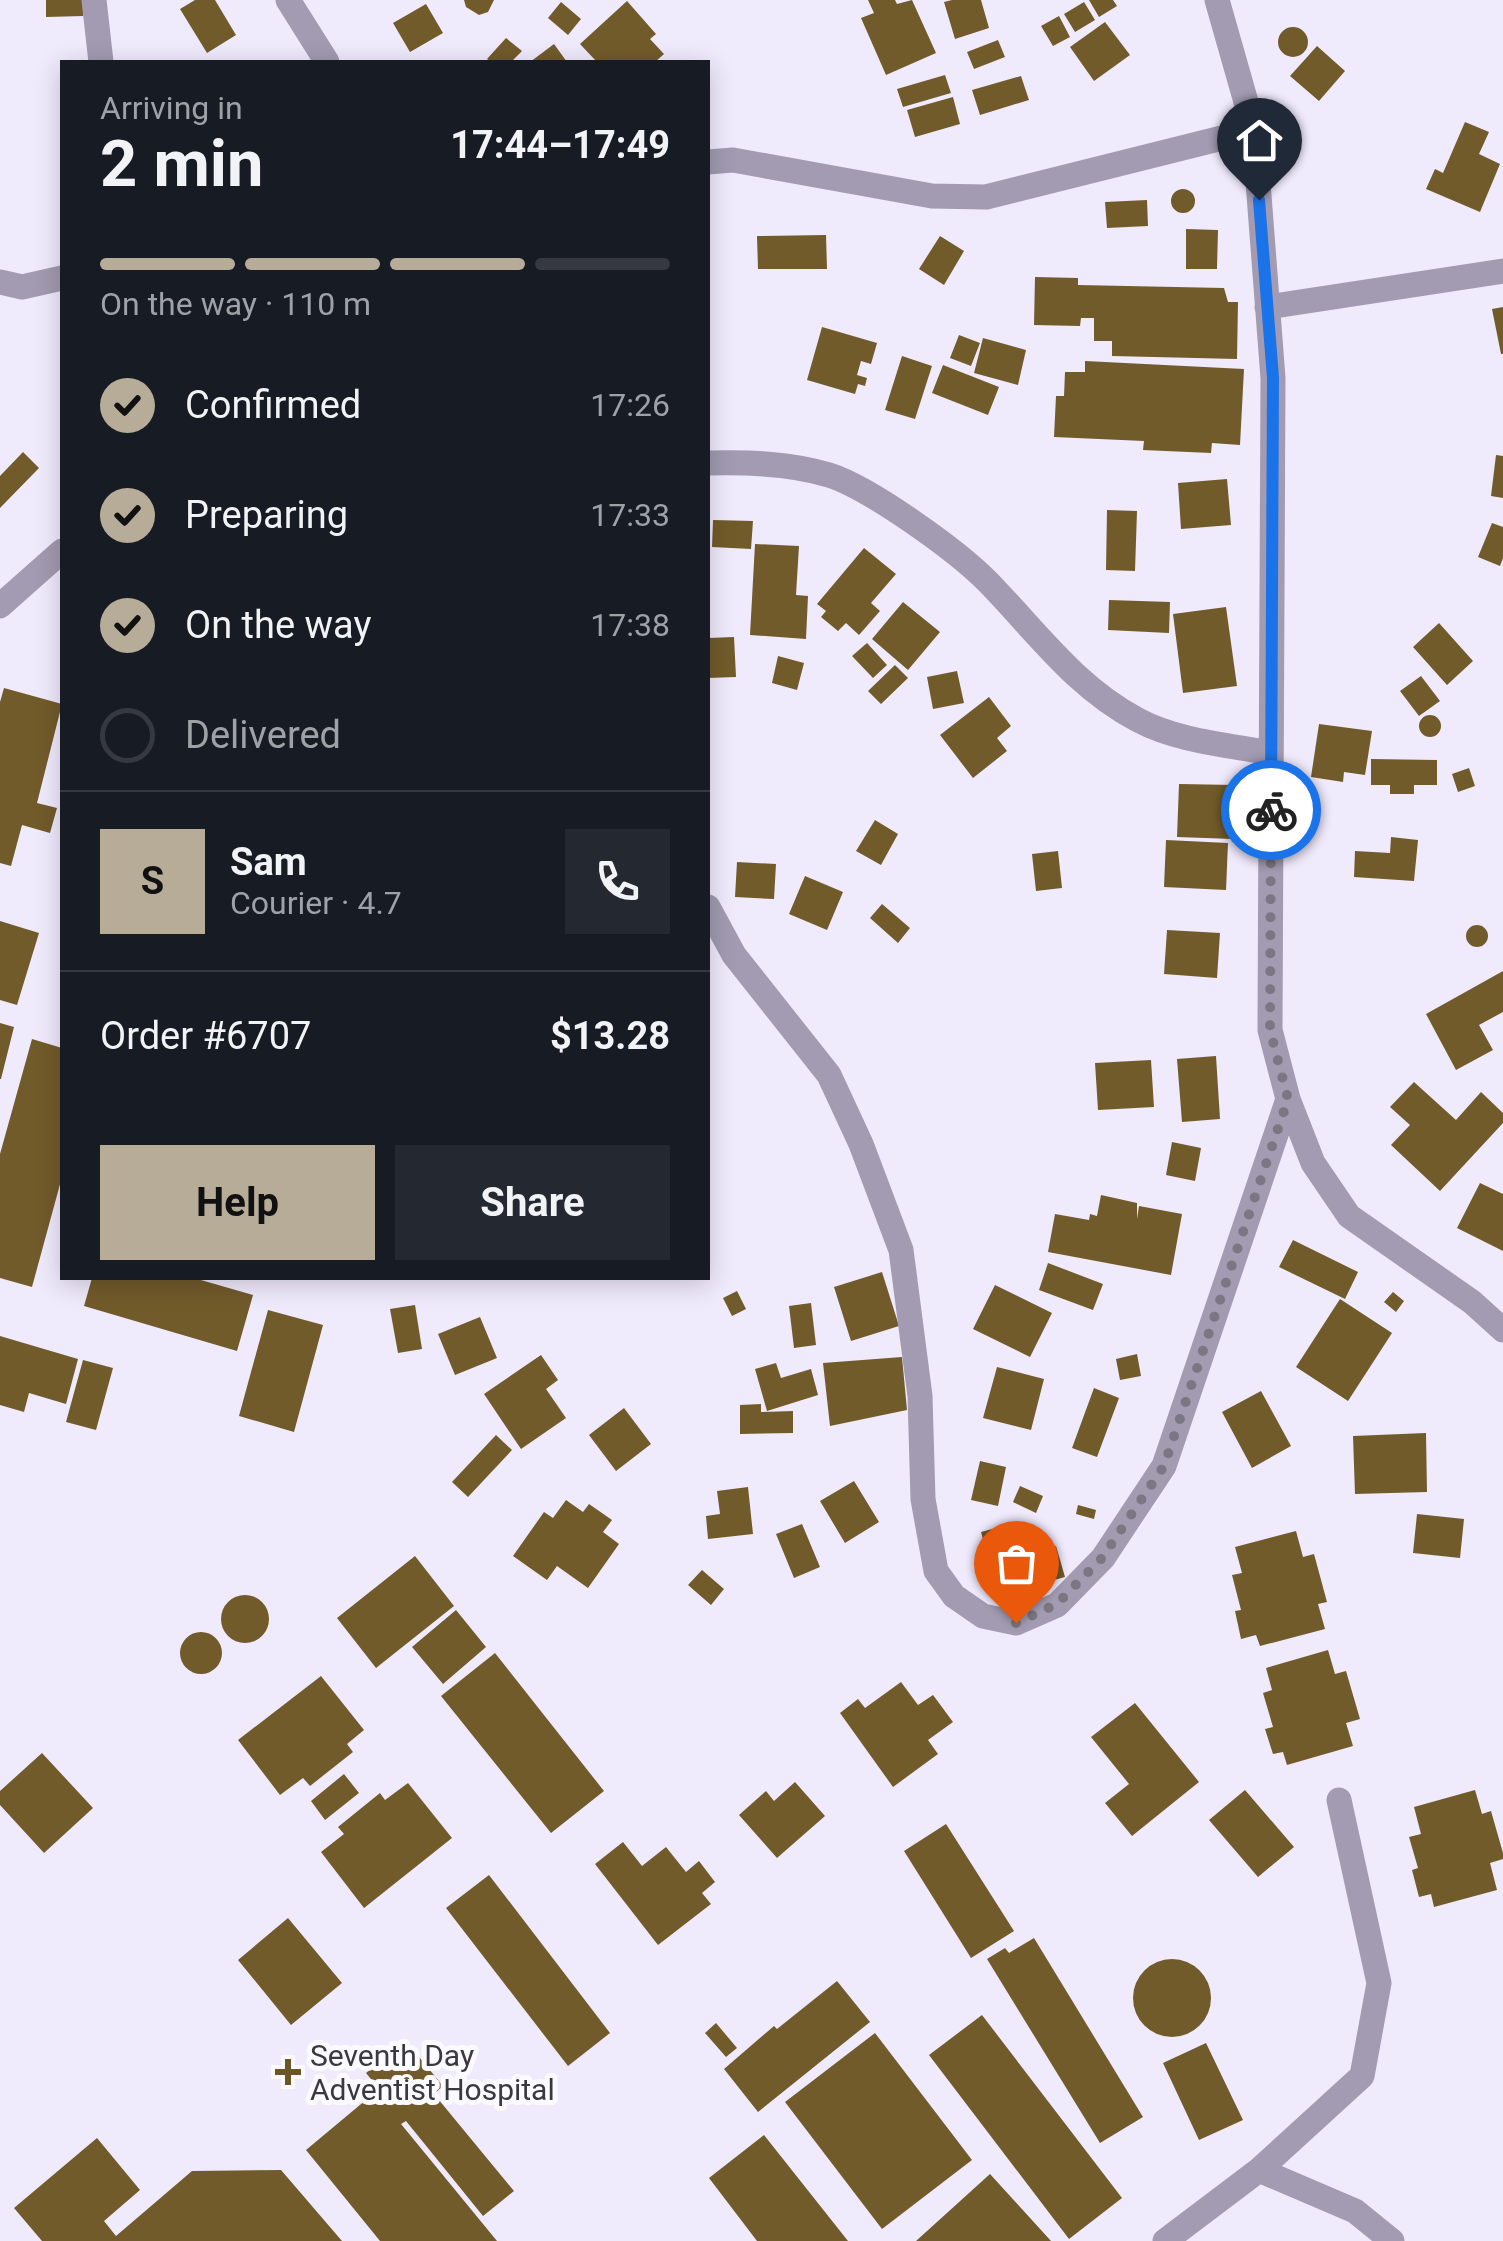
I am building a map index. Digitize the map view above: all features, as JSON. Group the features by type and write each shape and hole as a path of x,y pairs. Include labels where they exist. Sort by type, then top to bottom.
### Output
{"street":[{"path":"94,0 101,60"},
{"path":"288,0 326,60"},
{"path":"1218,0 1254,130 1273,378 1270,1030 1288,1099 1314,1163 1349,1216 1472,1302 1503,1330"},
{"path":"710,162 733,160 932,196 986,197 1254,130"},
{"path":"1267,307 1503,271"},
{"path":"0,282 22,287 60,278"},
{"path":"710,463 753,462 830,476 897,512 984,579 1079,681 1140,722 1197,740 1272,753"},
{"path":"0,606 60,553"},
{"path":"710,911 734,955 829,1074 861,1144 901,1250 920,1396 923,1499 936,1570 954,1596 983,1616 1016,1623 1057,1604 1102,1558 1164,1466 1288,1099"},
{"path":"1165,2241 1260,2170 1362,2076 1379,1983 1339,1800"},
{"path":"1260,2170 1355,2212 1392,2241"}],"building":[{"path":"46,0 83,0 83,16 46,17"},
{"path":"195,0 215,0 236,35 207,53 180,9"},
{"path":"464,0 494,0 488,12 479,15 466,7"},
{"path":"868,0 895,0 897,4 912,0 936,53 886,75 861,18 874,13"},
{"path":"981,0 989,28 955,39 944,2"},
{"path":"1089,0 1113,0 1117,6 1099,17"},
{"path":"627,1 656,34 650,39 664,54 657,60 595,60 580,44"},
{"path":"561,2 581,19 568,35 548,18"},
{"path":"1084,2 1095,20 1075,32 1064,14"},
{"path":"426,4 443,33 410,52 393,23"},
{"path":"1059,16 1070,37 1053,46 1041,26"},
{"path":"1105,22 1130,55 1094,81 1070,47"},
{"path":"1293,27 1307,36 1308,42 1299,56 1293,57 1279,48 1278,42 1287,28"},
{"path":"506,38 522,51 513,60 487,59"},
{"path":"998,40 1005,57 974,69 967,52"},
{"path":"554,44 566,60 533,60"},
{"path":"1317,46 1345,71 1319,101 1290,76"},
{"path":"945,75 951,93 903,107 897,89"},
{"path":"1021,76 1029,100 980,115 972,90"},
{"path":"953,97 960,124 915,137 907,110"},
{"path":"1465,122 1489,132 1479,154 1500,164 1480,212 1426,189 1435,169 1443,173"},
{"path":"1178,189 1188,189 1195,201 1188,213 1178,213 1171,206 1171,196"},
{"path":"1147,200 1148,226 1107,228 1105,202"},
{"path":"1186,229 1218,230 1217,269 1186,269"},
{"path":"826,235 827,269 758,269 757,236"},
{"path":"940,236 964,251 944,285 919,269"},
{"path":"1035,277 1078,278 1078,285 1224,288 1228,302 1238,302 1237,359 1112,356 1112,341 1094,341 1094,318 1081,318 1080,326 1034,325"},
{"path":"1503,307 1503,354 1501,354 1492,309"},
{"path":"822,327 877,343 871,364 861,361 857,375 867,378 865,386 858,384 855,394 807,380"},
{"path":"959,335 980,343 971,366 950,358"},
{"path":"983,338 1026,350 1018,385 974,373"},
{"path":"902,356 932,366 915,419 885,410"},
{"path":"1085,361 1244,369 1240,445 1212,443 1211,453 1143,450 1144,441 1054,437 1056,396 1064,396 1065,372 1085,372"},
{"path":"943,365 999,387 988,415 932,393"},
{"path":"23,452 39,468 0,508 0,476"},
{"path":"1496,455 1503,456 1503,498 1491,496"},
{"path":"1227,479 1231,525 1181,529 1178,483"},
{"path":"1107,510 1137,511 1135,571 1106,570"},
{"path":"713,520 753,521 751,549 712,547"},
{"path":"1492,523 1503,527 1500,566 1478,557"},
{"path":"755,544 799,546 796,595 808,596 806,639 750,635"},
{"path":"864,548 896,574 871,603 880,611 859,635 846,623 838,631 821,617 826,611 817,604"},
{"path":"1109,600 1170,602 1169,633 1108,630"},
{"path":"903,602 940,632 908,670 872,639"},
{"path":"1226,607 1237,686 1183,693 1173,614"},
{"path":"1439,623 1473,661 1447,685 1413,647"},
{"path":"734,637 736,677 710,678 710,638"},
{"path":"867,643 887,665 873,678 852,656"},
{"path":"778,656 804,663 797,690 772,683"},
{"path":"895,665 908,678 881,704 868,691"},
{"path":"957,671 964,703 933,709 927,677"},
{"path":"1421,676 1440,701 1419,716 1400,691"},
{"path":"4,688 60,703 37,803 57,808 50,833 22,825 11,866 0,863 0,702"},
{"path":"989,697 1011,726 997,738 1007,751 973,778 940,735"},
{"path":"1430,715 1441,726 1430,737 1419,726"},
{"path":"1319,724 1372,731 1365,775 1344,772 1343,782 1311,777"},
{"path":"1371,759 1437,760 1437,785 1414,785 1414,794 1390,794 1390,785 1371,785"},
{"path":"1469,768 1475,786 1458,792 1452,774"},
{"path":"1179,784 1235,785 1233,839 1177,837"},
{"path":"875,820 898,834 881,865 856,851"},
{"path":"1391,837 1418,840 1414,881 1354,877 1355,851 1390,853"},
{"path":"1166,840 1228,843 1226,890 1164,887"},
{"path":"1058,851 1062,888 1036,891 1032,854"},
{"path":"737,862 776,864 774,899 735,897"},
{"path":"805,876 843,892 827,930 789,914"},
{"path":"882,904 910,928 898,943 870,918"},
{"path":"0,921 39,933 17,1005 0,1000"},
{"path":"1477,925 1485,928 1485,944 1477,947 1469,944 1466,936 1469,928"},
{"path":"1167,930 1220,933 1217,978 1164,974"},
{"path":"1503,971 1503,1012 1479,1025 1493,1050 1456,1070 1426,1014"},
{"path":"0,1023 14,1027 1,1079 0,1079"},
{"path":"32,1039 60,1047 60,1184 32,1287 0,1278 0,1154"},
{"path":"1216,1056 1220,1119 1182,1122 1177,1059"},
{"path":"1151,1060 1154,1107 1098,1110 1095,1063"},
{"path":"1414,1082 1456,1120 1481,1092 1503,1113 1503,1123 1440,1191 1391,1145 1410,1125 1390,1107"},
{"path":"1172,1142 1201,1148 1195,1181 1166,1175"},
{"path":"1480,1183 1503,1194 1503,1251 1457,1228"},
{"path":"1101,1195 1137,1203 1137,1219 1139,1206 1182,1214 1171,1275 1048,1252 1055,1214 1089,1220 1090,1214 1097,1216"},
{"path":"1293,1240 1358,1272 1345,1299 1279,1267"},
{"path":"1048,1263 1103,1284 1093,1310 1039,1290"},
{"path":"882,1272 899,1326 851,1341 834,1287"},
{"path":"91,1280 201,1280 253,1295 237,1351 84,1306"},
{"path":"995,1285 1052,1313 1030,1357 973,1329"},
{"path":"737,1291 746,1309 732,1316 723,1298"},
{"path":"1393,1292 1404,1301 1396,1312 1384,1302"},
{"path":"1340,1299 1392,1333 1348,1401 1296,1367"},
{"path":"811,1303 816,1345 794,1348 789,1306"},
{"path":"415,1305 422,1349 398,1353 390,1309"},
{"path":"268,1310 323,1325 294,1432 239,1416"},
{"path":"480,1317 497,1358 455,1375 438,1334"},
{"path":"0,1336 78,1359 66,1404 29,1393 24,1412 0,1405"},
{"path":"1137,1354 1141,1376 1120,1380 1116,1359"},
{"path":"541,1355 558,1380 546,1389 566,1418 521,1449 484,1394"},
{"path":"902,1357 907,1410 830,1426 823,1363"},
{"path":"83,1360 113,1368 96,1430 66,1422"},
{"path":"776,1363 781,1378 811,1369 818,1395 767,1411 755,1369"},
{"path":"997,1367 1044,1379 1031,1430 983,1418"},
{"path":"1094,1388 1119,1398 1097,1457 1072,1448"},
{"path":"1261,1391 1291,1446 1252,1468 1222,1412"},
{"path":"761,1404 761,1412 793,1411 793,1433 740,1434 740,1405"},
{"path":"624,1408 651,1444 616,1471 589,1435"},
{"path":"1426,1433 1427,1492 1355,1494 1353,1436"},
{"path":"496,1435 512,1450 468,1497 452,1482"},
{"path":"980,1461 1006,1467 998,1506 971,1500"},
{"path":"854,1481 879,1522 845,1543 820,1501"},
{"path":"1020,1486 1043,1496 1036,1513 1013,1502"},
{"path":"748,1487 753,1534 708,1539 706,1516 720,1514 717,1491"},
{"path":"566,1500 583,1512 589,1504 612,1520 603,1532 619,1544 588,1588 557,1566 547,1580 513,1556 544,1512 553,1518"},
{"path":"1078,1505 1096,1510 1094,1519 1076,1514"},
{"path":"1417,1514 1464,1519 1460,1558 1413,1553"},
{"path":"802,1524 820,1567 794,1578 776,1534"},
{"path":"1011,1524 1014,1534 1036,1529 1042,1550 1056,1546 1065,1577 1011,1592 1006,1575 994,1579 981,1532"},
{"path":"1296,1531 1303,1557 1314,1554 1327,1602 1318,1604 1325,1629 1260,1646 1256,1635 1241,1639 1235,1611 1241,1610 1232,1575 1242,1573 1235,1547"},
{"path":"415,1556 454,1606 376,1668 337,1618"},
{"path":"702,1570 724,1589 711,1605 688,1585"},
{"path":"245,1595 262,1602 269,1619 262,1636 245,1643 228,1636 221,1619 228,1602"},
{"path":"456,1610 486,1647 443,1684 412,1647"},
{"path":"201,1632 216,1638 222,1653 216,1668 201,1674 186,1668 180,1653 186,1638"},
{"path":"1328,1650 1335,1674 1346,1671 1360,1719 1346,1723 1353,1746 1287,1765 1283,1752 1273,1754 1265,1729 1273,1727 1263,1693 1272,1690 1266,1668"},
{"path":"495,1653 604,1791 551,1833 441,1696"},
{"path":"321,1676 364,1730 347,1744 353,1752 310,1786 303,1778 280,1795 238,1740"},
{"path":"901,1682 918,1705 933,1695 953,1722 928,1740 938,1754 893,1787 840,1713 858,1699 865,1708"},
{"path":"1135,1703 1199,1782 1132,1836 1105,1803 1129,1784 1091,1737"},
{"path":"42,1753 93,1808 44,1853 0,1805 0,1791"},
{"path":"344,1774 359,1793 325,1820 311,1801"},
{"path":"795,1782 825,1816 777,1858 739,1815 766,1791 774,1801"},
{"path":"408,1783 452,1838 364,1908 321,1852 344,1834 338,1827 380,1793 385,1800"},
{"path":"1245,1790 1294,1847 1258,1877 1209,1820"},
{"path":"1475,1790 1482,1814 1491,1811 1503,1853 1503,1859 1490,1863 1497,1890 1434,1907 1431,1894 1419,1897 1412,1870 1418,1868 1409,1837 1421,1834 1414,1807"},
{"path":"946,1824 1014,1931 971,1958 904,1851"},
{"path":"623,1842 642,1866 666,1847 686,1872 699,1861 715,1882 702,1893 711,1904 658,1945 595,1864"},
{"path":"489,1875 610,2033 568,2066 446,1908"},
{"path":"288,1918 342,1983 291,2025 238,1960"},
{"path":"1034,1938 1143,2117 1100,2143 987,1959 1005,1948 1009,1953"},
{"path":"1172,1959 1187,1962 1199,1971 1208,1983 1208,2013 1199,2025 1187,2034 1172,2037 1157,2034 1145,2025 1136,2013 1133,1998 1136,1983 1145,1971 1157,1962"},
{"path":"837,1981 870,2022 758,2112 724,2069 774,2026 777,2029"},
{"path":"982,2015 1122,2198 1069,2239 929,2055"},
{"path":"716,2023 737,2048 726,2057 705,2033"},
{"path":"875,2033 972,2160 882,2229 785,2102"},
{"path":"406,2041 443,2086 434,2094 514,2191 483,2216 406,2121 401,2124 497,2241 380,2241 306,2150 379,2089 366,2073"},
{"path":"1206,2043 1243,2120 1199,2140 1163,2063"},
{"path":"764,2135 848,2241 757,2241 709,2178"},
{"path":"97,2138 140,2190 104,2221 116,2236 192,2171 281,2170 342,2241 42,2241 14,2208"},
{"path":"990,2174 1051,2241 916,2241"}],"way so far":[{"path":"1016,1623 1057,1604 1102,1558 1164,1466 1288,1099 1270,1030 1271,810"}],"place":[{"name":"Seventh Day Adventist Hospital","path":"288,2072"}],"route":[{"path":"1259,200 1273,378 1271,810"}]}
